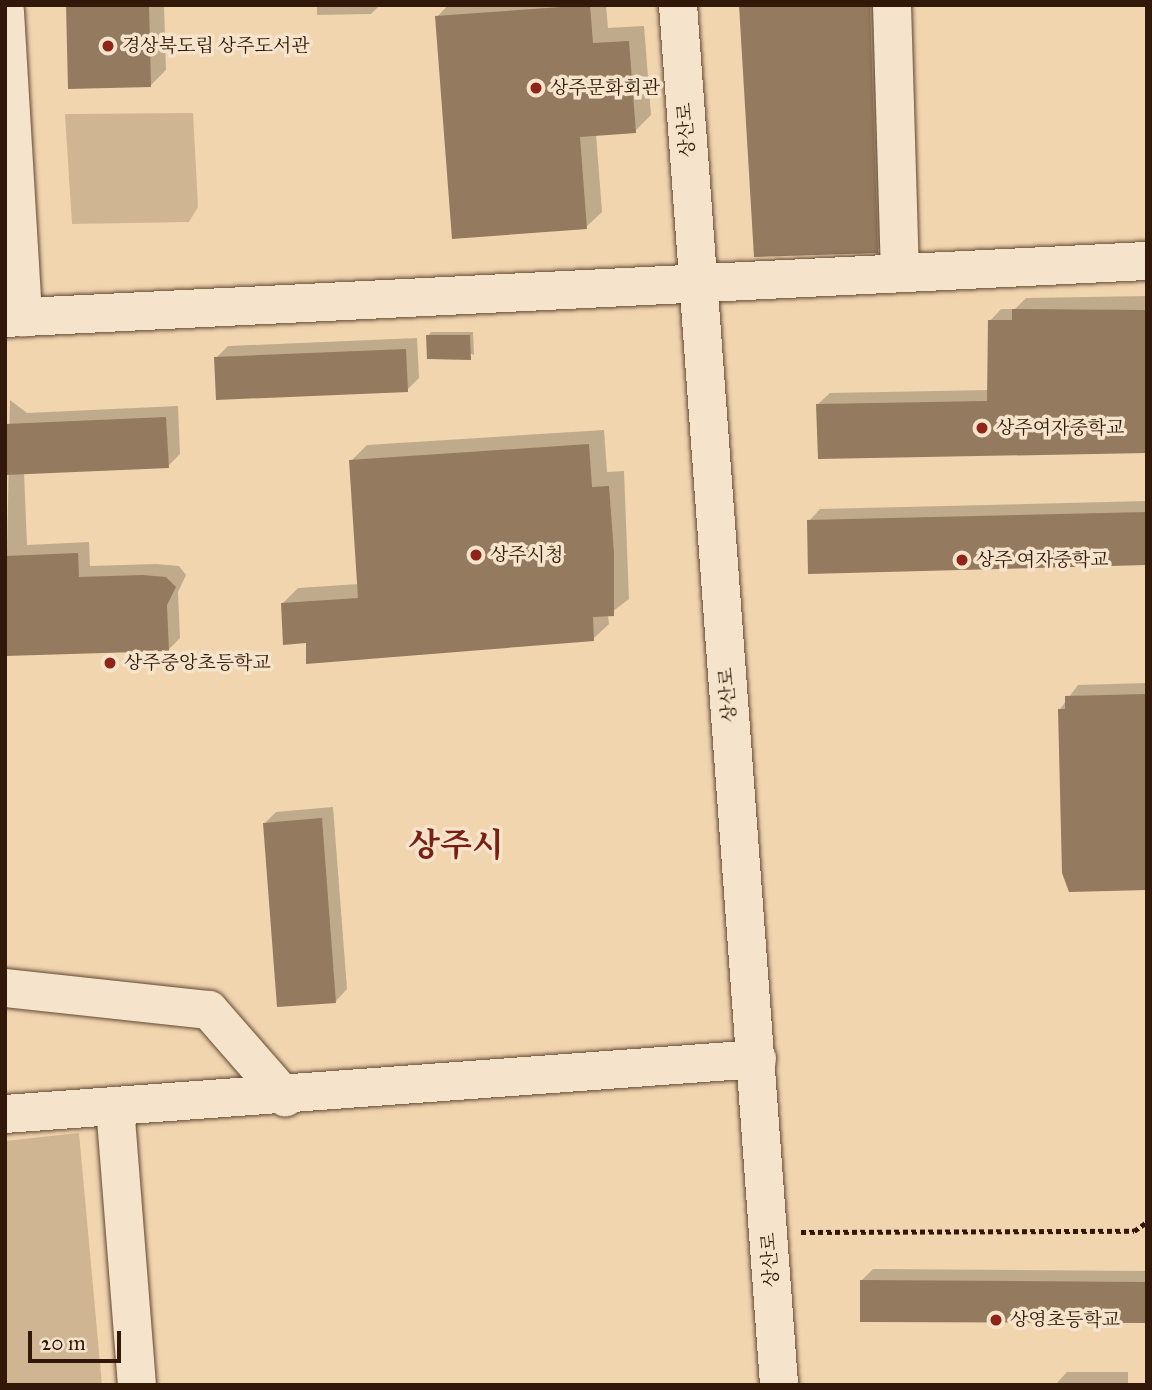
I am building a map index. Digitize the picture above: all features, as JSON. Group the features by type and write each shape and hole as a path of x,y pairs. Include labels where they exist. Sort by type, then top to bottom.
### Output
{"street":[{"name":"상산로","path":"678,5 696,287 757,1059 779,1385"},
{"path":"892,5 900,272"},
{"path":"5,12 14,317 696,287 900,272 1147,261"},
{"path":"5,988 209,1010 285,1097"},
{"path":"5,1114 285,1097 757,1059"},
{"path":"115,1106 137,1385"}],"path":[{"path":"768,1233 1135,1231 1147,1222"}],"shaded area":[{"path":"193,113 198,207 189,222 72,224 65,114"},
{"path":"79,1133 102,1385 5,1385 5,1141"}],"building":[{"name":"경상북도립 상주도서관","path":"66,5 149,5 151,87 68,89"},
{"name":"상주문화회관","path":"590,5 593,43 629,41 636,133 580,137 587,229 452,239 435,16"},
{"path":"739,5 870,5 878,253 754,257"},
{"path":"1012,309 1147,310 1147,453 818,459 816,404 987,401 988,320 1012,320"},
{"path":"426,335 470,335 471,360 427,359"},
{"path":"406,349 408,392 216,400 214,357"},
{"path":"166,417 169,468 5,475 5,424"},
{"name":"상주시청","path":"589,444 592,487 609,486 614,554 614,616 593,617 594,641 306,664 306,643 283,645 281,603 358,598 349,460"},
{"path":"1147,512 1147,565 808,574 807,520"},
{"path":"78,553 79,577 166,577 176,587 167,605 169,651 5,656 5,556"},
{"path":"1147,694 1147,890 1069,892 1062,873 1058,709 1065,709 1065,696"},
{"path":"322,818 336,1003 277,1007 263,823"},
{"path":"860,1280 1147,1282 1147,1323 860,1322"}],"place":[{"name":"경상북도립 상주도서관","path":"108,46"},
{"name":"상주문화회관","path":"536,88"},
{"name":"상주여자중학교","path":"982,428"},
{"name":"상주시청","path":"476,555"},
{"name":"상주 여자중학교","path":"962,560"},
{"name":"상주중앙초등학교","path":"110,663"},
{"name":"상영초등학교","path":"996,1320"}],"district":[{"name":"상주시","path":"456,846"}]}
